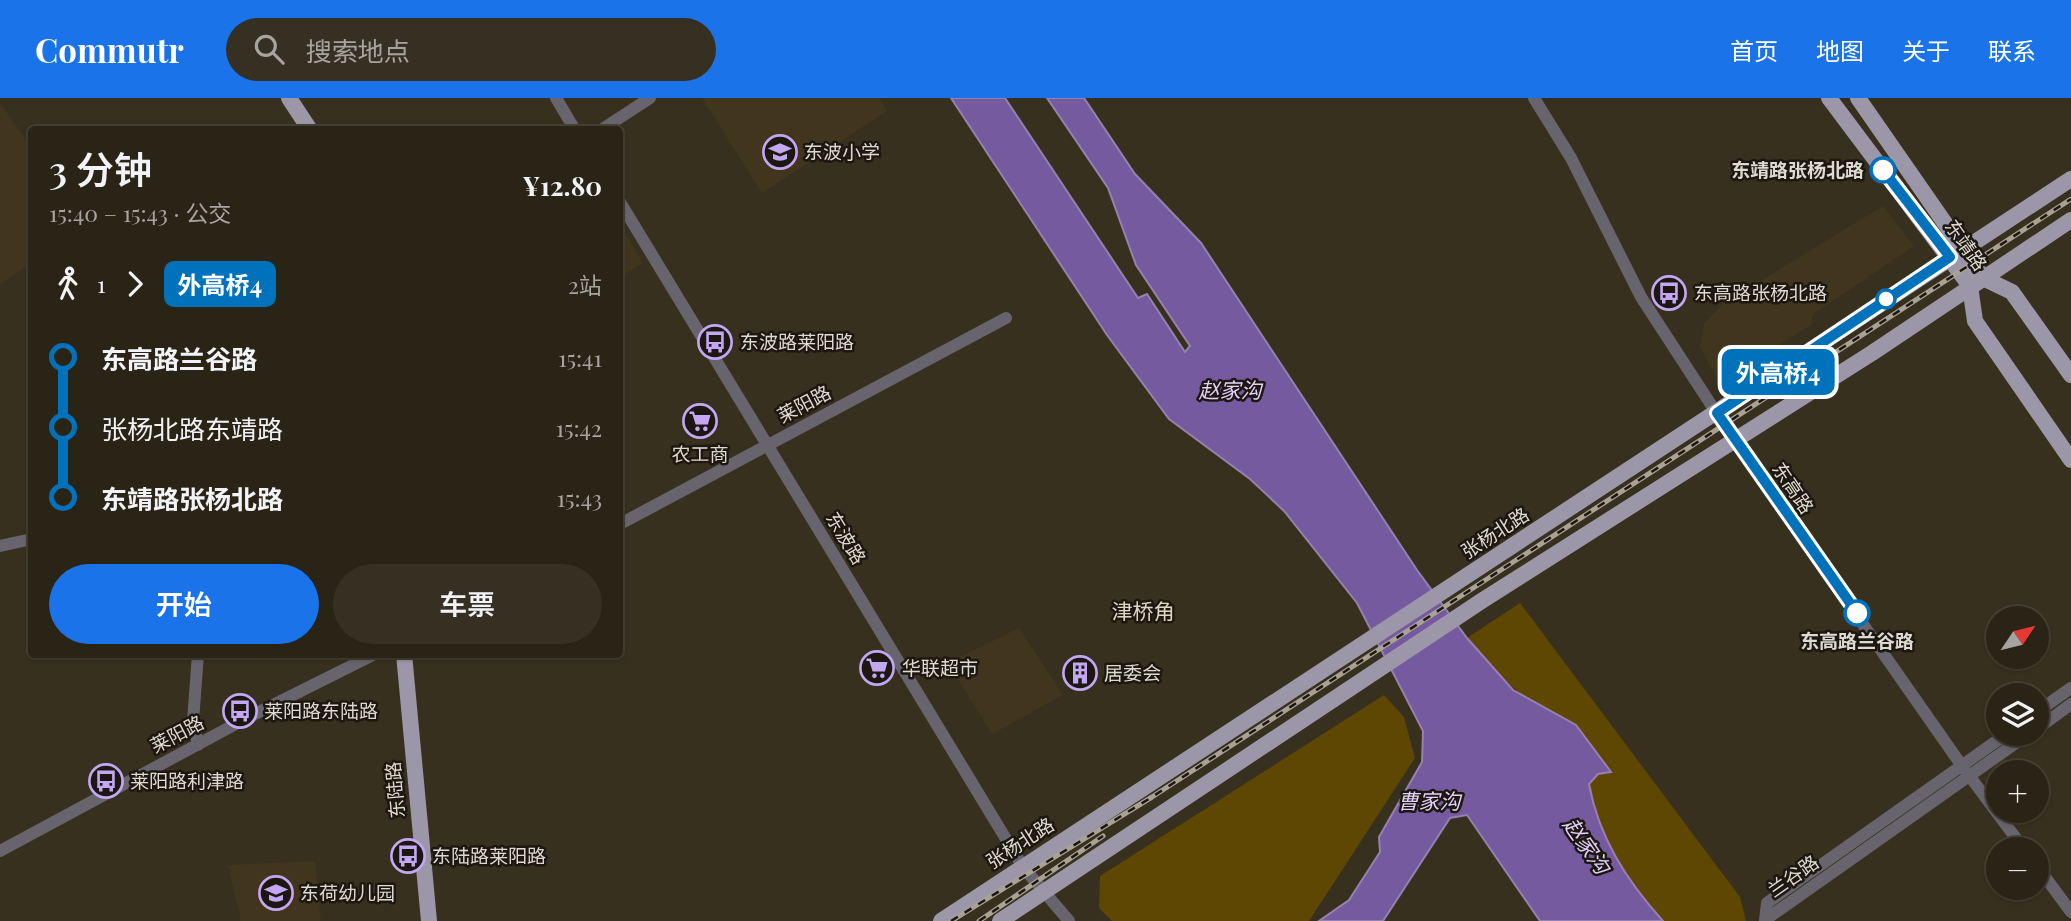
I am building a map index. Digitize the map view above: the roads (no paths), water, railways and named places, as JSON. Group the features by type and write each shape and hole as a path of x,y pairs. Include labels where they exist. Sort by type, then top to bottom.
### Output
{"main road":[{"path":"289,98 307,126"},
{"path":"301,98 318,126"},
{"name":"东靖路","path":"1829,98 1930,229 1956,253"},
{"path":"1841,98 1930,229"},
{"name":"东靖路","path":"1858,98 1976,282 1975,321 2071,460"},
{"name":"张杨北路","path":"941,921 2071,179"},
{"path":"1000,921 1483,600 1872,353 2071,220"},
{"name":"东靖路","path":"1976,282 2012,292 2071,375"},
{"name":"东陆路","path":"393,658 419,921"},
{"name":"东陆路","path":"404,658 429,921"}],"street":[{"path":"556,98 573,126"},
{"path":"607,126 650,98"},
{"name":"东高路","path":"1534,98 1571,158 1641,297 1734,440 2015,837"},
{"name":"东波路","path":"623,207 1023,867 1042,893 1069,921"},
{"name":"莱阳路","path":"623,522 1006,318"},
{"path":"0,546 28,540"},
{"path":"198,658 192,721 198,745"},
{"name":"莱阳路","path":"0,852 198,745 367,658"},
{"path":"2049,704 2071,688"},
{"path":"2049,720 2071,704"},
{"name":"兰谷路","path":"1766,920 1966,771 1994,746"},
{"name":"兰谷路","path":"1966,771 2009,746"},
{"path":"2049,882 2071,912"}],"water":[{"name":"赵家沟","path":"951,98 1005,98 1138,298 1147,294 1185,352 1190,346 1136,265 1108,188 1047,98 1084,98 1135,174 1201,243 1417,570 1467,638 1513,690 1576,725 1611,772 1598,774 1589,784 1600,823 1626,874 1663,921 1540,921 1467,815 1450,818 1383,921 1319,921 1349,900 1380,852 1379,837 1422,762 1423,731 1357,603 1284,511 1250,479 1169,419 1107,335"}],"railway":[{"path":"951,921 1152,797 2071,199"},
{"path":"979,921 1103,836"}],"place":[{"name":"东波小学","path":"780,152"},
{"name":"东靖路张杨北路","path":"1883,170"},
{"name":"东高路张杨北路","path":"1669,293"},
{"name":"东波路莱阳路","path":"715,342"},
{"name":"农工商","path":"700,421"},
{"name":"东高路兰谷路","path":"1857,613"},
{"name":"华联超市","path":"877,668"},
{"name":"居委会","path":"1080,673"},
{"name":"莱阳路东陆路","path":"240,711"},
{"name":"莱阳路利津路","path":"106,781"},
{"name":"东陆路莱阳路","path":"408,856"},
{"name":"东荷幼儿园","path":"276,893"}],"district":[{"name":"津桥角","path":"1143,612"}],"water label":[{"name":"曹家沟","path":"1429,802"}]}
